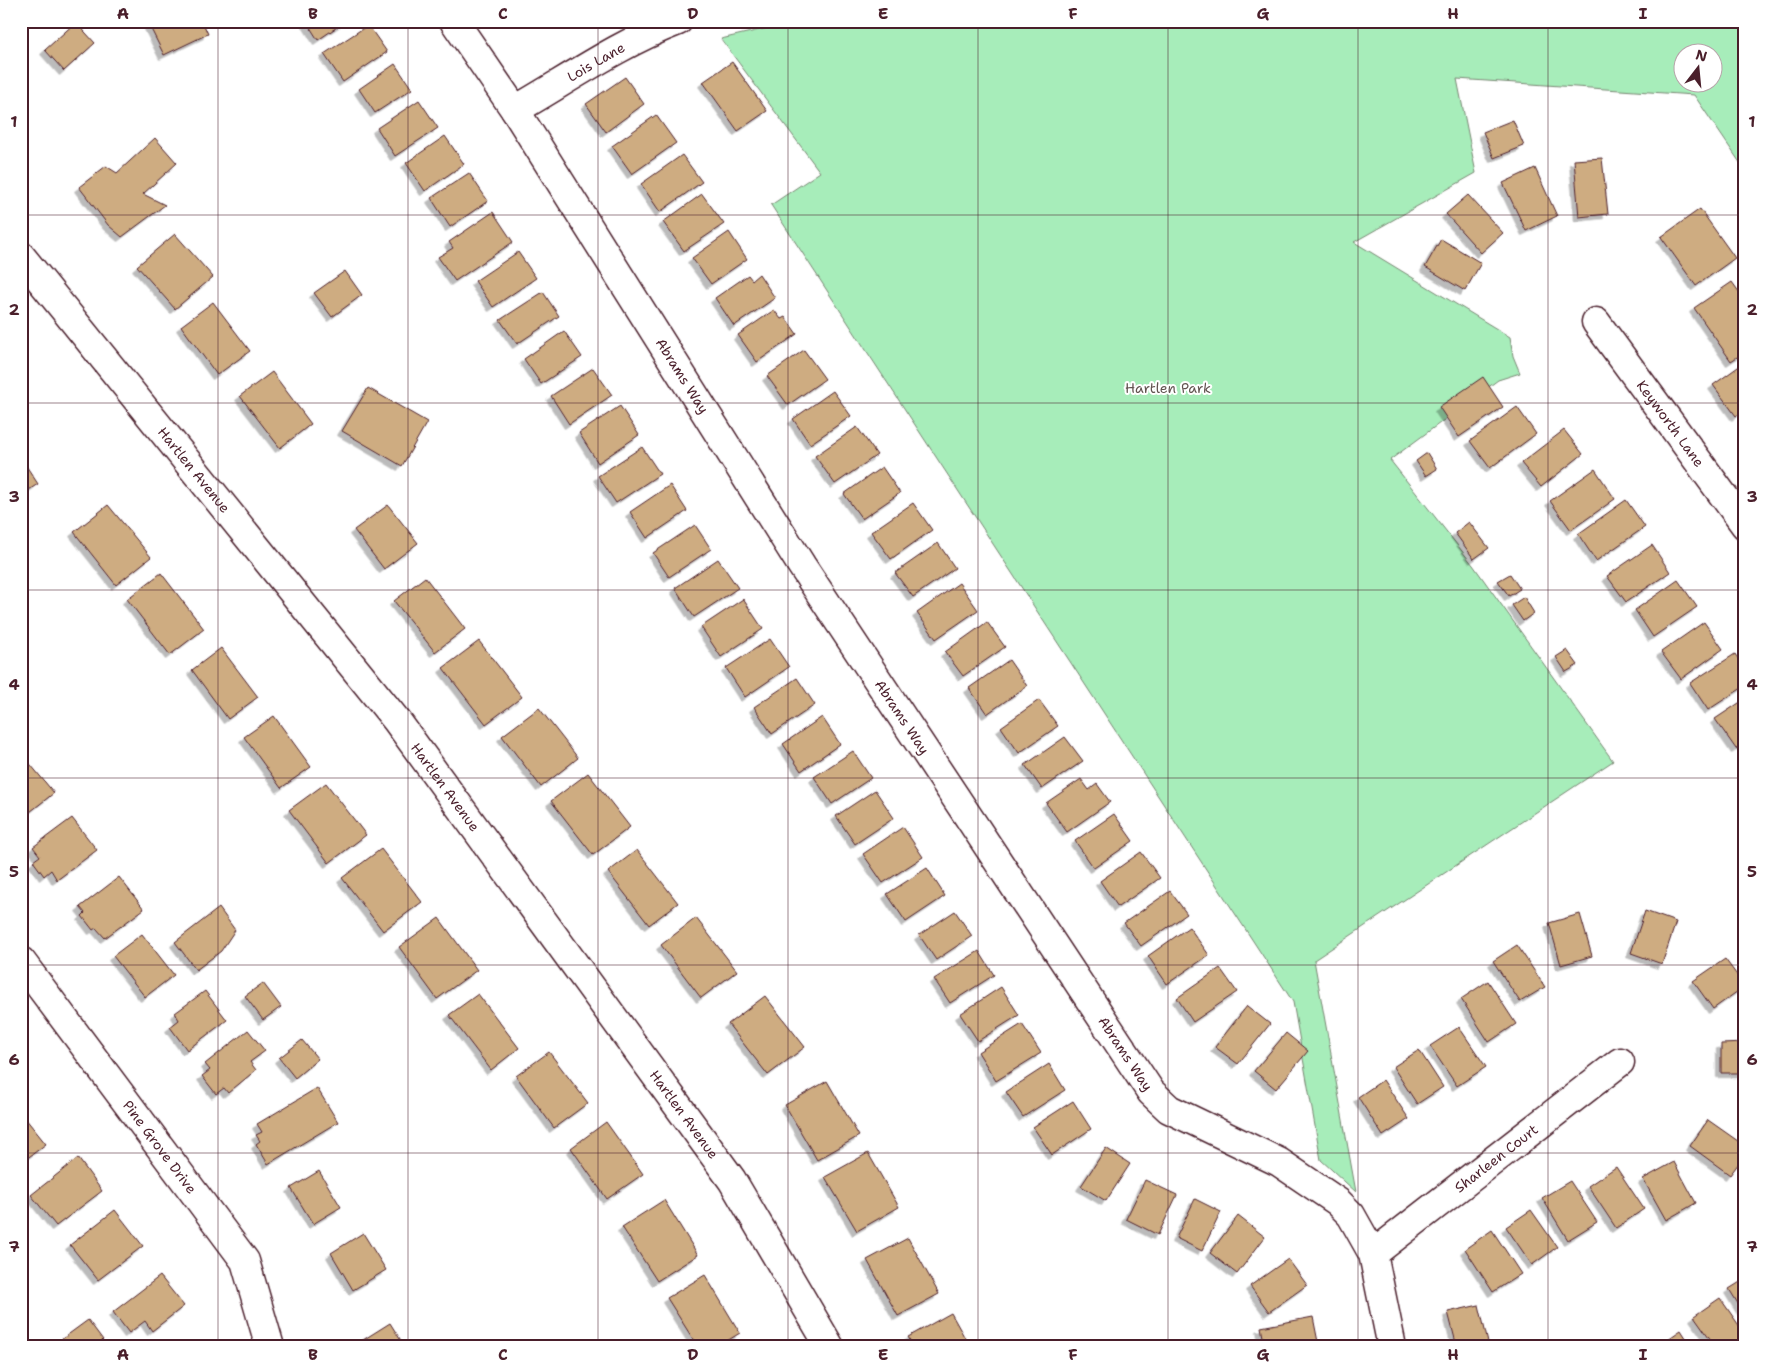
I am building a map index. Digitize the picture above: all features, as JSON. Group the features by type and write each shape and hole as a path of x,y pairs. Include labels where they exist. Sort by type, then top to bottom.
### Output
{"street":[{"name":"Abrams Way","path":"454,21 515,110 802,566 1151,1092 1169,1110 1279,1162 1338,1202 1351,1215 1373,1254 1392,1347"},
{"name":"Lois Lane","path":"515,110 548,89 650,32 678,21"},
{"name":"Hartlen Avenue","path":"21,256 397,721 732,1180 830,1347"},
{"name":"Keyworth Lane","path":"1596,322 1745,525"},
{"name":"Pine Grove Drive","path":"21,961 245,1261 270,1347"},
{"name":"Sharleen Court","path":"1373,1254 1620,1062"}],"green space":[{"name":"Hartlen Park","path":"798,21 1745,21 1745,170 1694,95 1457,79 1476,173 1354,242 1510,337 1513,356 1520,373 1498,380 1390,460 1473,565 1613,761 1314,960 1356,1192 1321,1160 1293,1002 771,205 820,172 721,39"}],"building":[{"path":"156,21 202,21 208,34 164,55 149,25"},
{"path":"306,21 346,21 318,40"},
{"path":"76,22 95,43 64,71 45,50"},
{"path":"368,25 387,52 343,82 324,54"},
{"path":"732,62 767,111 738,131 703,82"},
{"path":"395,64 412,89 375,113 359,89"},
{"path":"625,77 644,104 606,132 586,104"},
{"path":"419,100 438,128 395,156 377,128"},
{"path":"656,115 676,143 632,174 612,146"},
{"path":"1513,120 1524,146 1494,158 1483,132"},
{"path":"445,136 464,164 425,191 406,163"},
{"path":"155,138 177,163 143,194 165,205 122,237 108,225 79,187 106,166 117,173"},
{"path":"682,155 702,182 660,212 641,184"},
{"path":"1602,158 1608,214 1579,217 1574,160"},
{"path":"1535,168 1557,216 1526,231 1503,183"},
{"path":"469,173 488,201 450,227 431,198"},
{"path":"702,194 724,224 684,251 663,222"},
{"path":"1468,195 1503,233 1481,253 1446,214"},
{"path":"1700,209 1735,258 1696,286 1661,237"},
{"path":"493,212 513,242 455,281 438,257 453,248 449,242"},
{"path":"729,232 747,259 711,284 692,258"},
{"path":"175,234 213,277 175,309 137,266"},
{"path":"1441,239 1481,263 1465,291 1425,267"},
{"path":"518,252 536,278 493,307 475,281"},
{"path":"345,271 362,295 332,317 314,293"},
{"path":"759,274 775,298 734,326 715,298 748,275 752,280"},
{"path":"1732,282 1745,300 1745,352 1731,361 1694,308"},
{"path":"543,292 559,316 517,344 500,320"},
{"path":"213,302 250,351 217,375 181,326"},
{"path":"774,310 781,319 785,317 797,334 757,362 738,335"},
{"path":"564,331 582,357 541,384 524,359"},
{"path":"804,350 825,379 788,405 767,376"},
{"path":"1745,362 1745,410 1736,416 1713,385"},
{"path":"593,368 612,395 569,424 551,396"},
{"path":"272,372 311,424 280,448 240,396"},
{"path":"1483,377 1503,407 1459,437 1439,407"},
{"path":"368,388 427,422 402,466 342,431"},
{"path":"833,391 851,416 810,444 793,419"},
{"path":"620,406 639,435 598,463 579,433"},
{"path":"1517,407 1536,434 1490,468 1470,441"},
{"path":"857,427 877,455 835,484 815,456"},
{"path":"1564,430 1583,454 1541,487 1521,463"},
{"path":"642,447 660,474 616,503 598,476"},
{"path":"1427,453 1437,469 1426,476 1416,461"},
{"path":"21,458 38,484 21,495"},
{"path":"882,467 900,493 862,519 844,494"},
{"path":"1595,469 1615,499 1571,530 1550,501"},
{"path":"670,485 687,511 647,538 630,512"},
{"path":"1626,500 1645,527 1596,561 1578,534"},
{"path":"913,503 932,530 891,559 871,532"},
{"path":"108,505 151,557 116,585 74,532"},
{"path":"388,505 418,543 384,569 354,530"},
{"path":"1469,522 1489,548 1474,559 1455,533"},
{"path":"695,525 711,549 669,577 653,553"},
{"path":"938,543 955,568 913,597 895,573"},
{"path":"1652,545 1670,572 1626,602 1607,576"},
{"path":"718,559 738,588 694,617 675,588"},
{"path":"161,573 204,629 170,655 127,599"},
{"path":"1510,574 1520,589 1509,596 1498,581"},
{"path":"425,577 465,629 435,652 394,601"},
{"path":"1678,580 1697,607 1653,637 1635,610"},
{"path":"959,583 978,610 936,639 917,613"},
{"path":"1524,597 1534,613 1523,621 1512,605"},
{"path":"743,599 763,629 721,657 701,627"},
{"path":"987,622 1005,647 963,676 945,652"},
{"path":"1704,622 1723,649 1681,679 1661,652"},
{"path":"770,639 789,667 745,697 726,668"},
{"path":"479,641 522,697 486,724 443,668"},
{"path":"221,648 258,697 228,719 192,670"},
{"path":"1567,650 1578,665 1566,672 1556,657"},
{"path":"1735,654 1745,669 1745,686 1708,710 1690,683"},
{"path":"1009,660 1027,686 987,714 969,688"},
{"path":"797,678 815,705 772,734 754,707"},
{"path":"1745,699 1745,743 1736,749 1715,719"},
{"path":"1039,700 1058,726 1019,753 1001,727"},
{"path":"539,708 578,758 541,787 502,736"},
{"path":"274,716 311,767 281,788 244,737"},
{"path":"822,717 840,744 801,771 783,744"},
{"path":"1065,737 1083,761 1042,789 1025,765"},
{"path":"853,751 871,778 832,804 814,777"},
{"path":"26,759 54,793 21,819 21,762"},
{"path":"588,773 630,827 593,855 551,801"},
{"path":"1081,779 1089,790 1097,784 1110,802 1067,832 1046,803"},
{"path":"326,783 366,835 329,863 289,810"},
{"path":"875,790 894,818 855,844 836,816"},
{"path":"1114,814 1133,841 1094,868 1075,841"},
{"path":"72,818 97,850 57,880 51,870 44,876 33,861 40,856 33,847"},
{"path":"903,827 923,857 883,883 863,854"},
{"path":"381,849 422,902 383,931 342,878"},
{"path":"637,850 678,903 649,925 608,872"},
{"path":"1141,852 1160,878 1118,907 1100,881"},
{"path":"927,868 945,896 906,922 887,894"},
{"path":"119,877 144,909 105,938 96,928 93,930 82,916 85,913 80,907"},
{"path":"1170,891 1187,914 1141,946 1124,923"},
{"path":"219,908 235,930 221,951 196,970 175,942"},
{"path":"955,911 972,936 936,960 919,935"},
{"path":"1645,911 1676,922 1662,964 1631,953"},
{"path":"1580,914 1592,956 1561,965 1549,923"},
{"path":"439,918 477,970 437,999 399,947"},
{"path":"696,918 737,971 701,998 661,945"},
{"path":"1189,927 1209,955 1167,984 1148,956"},
{"path":"142,934 174,975 145,997 113,956"},
{"path":"1517,945 1545,987 1520,1002 1493,961"},
{"path":"979,951 994,975 950,1003 934,979"},
{"path":"1725,959 1745,986 1713,1009 1693,981"},
{"path":"1220,968 1237,992 1193,1022 1177,998"},
{"path":"1488,981 1516,1024 1489,1042 1461,999"},
{"path":"263,983 281,1007 263,1020 245,996"},
{"path":"1001,987 1019,1015 978,1041 960,1014"},
{"path":"205,991 227,1020 187,1050 170,1027 179,1020 175,1013"},
{"path":"478,994 519,1048 491,1070 449,1015"},
{"path":"765,996 805,1047 768,1075 728,1024"},
{"path":"1247,1006 1270,1024 1238,1064 1215,1047"},
{"path":"1022,1024 1041,1053 996,1081 978,1052"},
{"path":"1459,1027 1486,1067 1457,1086 1430,1046"},
{"path":"248,1030 265,1051 250,1062 256,1070 228,1093 224,1088 216,1094 202,1076 210,1070 205,1064"},
{"path":"1286,1033 1308,1051 1276,1089 1254,1071"},
{"path":"302,1040 318,1059 295,1078 279,1058"},
{"path":"1745,1043 1745,1073 1721,1073 1721,1044"},
{"path":"1419,1050 1443,1087 1417,1104 1393,1067"},
{"path":"549,1052 588,1103 554,1128 516,1076"},
{"path":"1049,1064 1065,1090 1023,1117 1006,1092"},
{"path":"1383,1080 1409,1119 1383,1136 1358,1097"},
{"path":"827,1081 859,1136 817,1160 785,1105"},
{"path":"317,1088 338,1122 268,1164 256,1144 260,1141 256,1135 262,1132 257,1124"},
{"path":"1073,1101 1091,1129 1052,1155 1033,1127"},
{"path":"21,1113 46,1144 21,1163"},
{"path":"1708,1120 1745,1146 1745,1155 1730,1175 1690,1146"},
{"path":"606,1122 643,1174 607,1199 571,1148"},
{"path":"1106,1148 1130,1164 1106,1201 1081,1186"},
{"path":"868,1153 899,1207 857,1231 825,1177"},
{"path":"78,1158 102,1191 56,1226 31,1195"},
{"path":"1674,1162 1696,1203 1666,1220 1643,1179"},
{"path":"1616,1167 1644,1209 1616,1228 1588,1186"},
{"path":"319,1171 341,1207 313,1224 291,1188"},
{"path":"1145,1180 1177,1195 1158,1235 1126,1219"},
{"path":"1570,1181 1597,1222 1568,1240 1542,1198"},
{"path":"1195,1199 1221,1212 1202,1251 1176,1238"},
{"path":"664,1200 698,1255 657,1281 622,1227"},
{"path":"115,1210 143,1246 98,1280 70,1245"},
{"path":"1531,1210 1557,1247 1532,1265 1506,1227"},
{"path":"1238,1216 1265,1237 1237,1274 1210,1253"},
{"path":"1492,1230 1521,1274 1493,1292 1465,1249"},
{"path":"363,1233 386,1270 353,1290 331,1253"},
{"path":"908,1238 939,1294 898,1316 867,1260"},
{"path":"1288,1259 1307,1285 1269,1312 1250,1286"},
{"path":"705,1275 740,1333 717,1347 698,1347 667,1298"},
{"path":"160,1276 184,1306 152,1331 145,1321 129,1333 113,1312"},
{"path":"1745,1279 1745,1315 1729,1289"},
{"path":"1720,1298 1745,1334 1744,1347 1716,1347 1694,1316"},
{"path":"1479,1305 1489,1347 1457,1347 1448,1312"},
{"path":"951,1313 970,1347 914,1347 908,1337"},
{"path":"1313,1317 1319,1347 1265,1347 1261,1327"},
{"path":"88,1320 103,1340 95,1347 62,1347 58,1342"},
{"path":"390,1323 405,1347 356,1347 355,1345"},
{"path":"1681,1330 1692,1347 1658,1346"}]}
